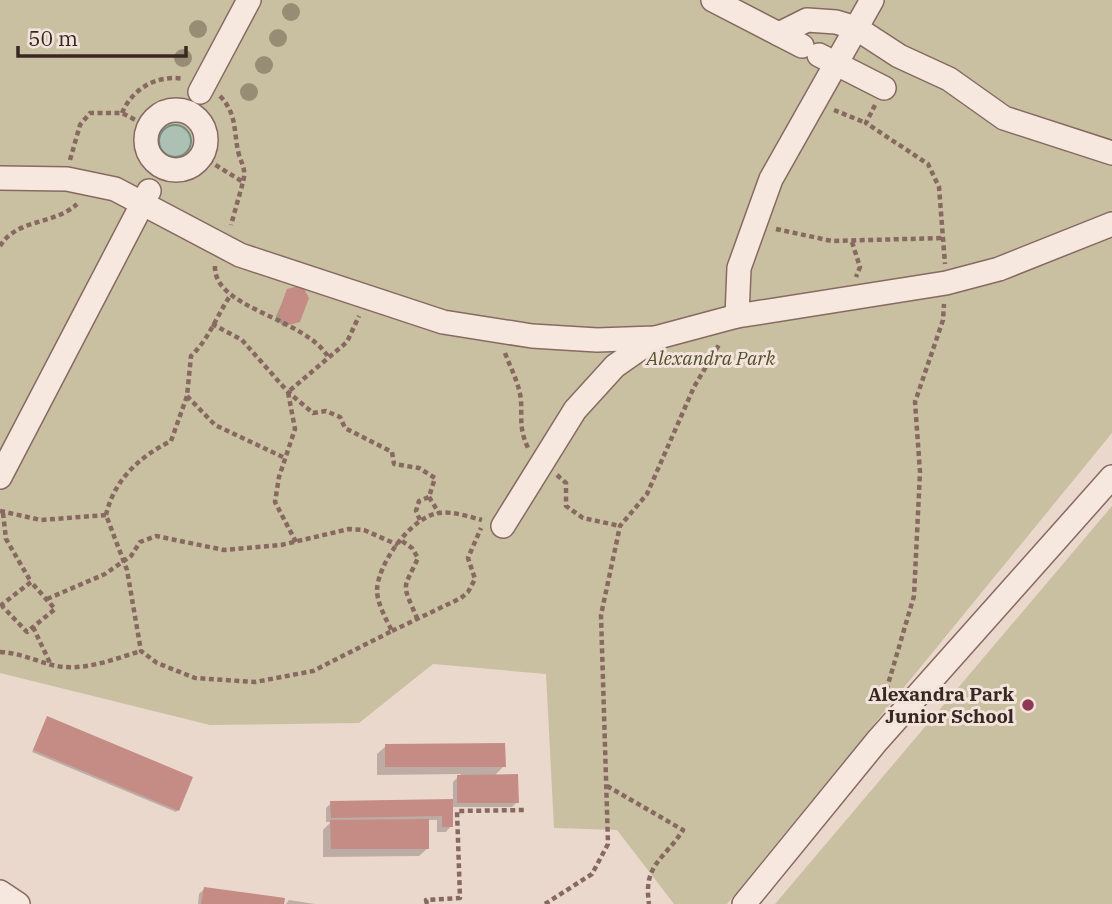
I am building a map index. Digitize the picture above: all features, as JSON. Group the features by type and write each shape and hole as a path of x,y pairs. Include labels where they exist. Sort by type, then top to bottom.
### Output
{"street":[{"path":"0,477 152,185 152,160 147,148 149,127 159,116 197,97 249,0"},
{"path":"713,0 884,88"},
{"path":"819,55 856,28 872,0"},
{"path":"779,34 807,20 836,22 856,28 899,56 949,79 1004,118 1112,153"},
{"path":"737,316 739,268 771,179 816,102 819,55"},
{"path":"0,178 67,179 115,189 152,185 191,167 201,156 205,147 204,129 197,97"},
{"path":"152,185 223,247 366,299 443,322 507,332 597,340 655,338 737,316 946,283 999,269 1112,224"},
{"path":"493,523 542,462 575,410 615,366 655,338"},
{"path":"744,904 877,741 1112,477"},
{"path":"0,892 18,904"}],"path":[{"path":"122,113 131,96 153,82 176,78 197,97 217,93 234,117 240,157 246,169 215,268 216,279 230,296 307,333 329,358"},
{"path":"866,123 884,88"},
{"path":"816,102 866,123 929,164 939,187 946,283 943,320 915,402 920,472 914,596 884,700"},
{"path":"67,179 74,139 83,118 101,111 122,113 149,127"},
{"path":"201,156 243,182"},
{"path":"0,246 4,239 24,226 70,211 91,183"},
{"path":"755,224 832,241 944,238"},
{"path":"845,300 860,267 852,242"},
{"path":"230,296 212,324 207,341 191,356 187,396 171,442 153,450 123,476 110,496 106,515 123,559 141,651 158,663 195,678 255,682 313,671 461,598 475,579 468,558 493,523 439,513 420,520 400,543 383,569 378,584 377,594 392,631"},
{"path":"288,392 347,342 366,299"},
{"path":"545,904 592,874 608,844 601,615 620,526 647,494 694,387 737,316"},
{"path":"212,324 242,340 288,392 313,413 326,411 340,417 345,428 392,452 394,464 419,468 435,478 429,497 439,513"},
{"path":"507,332 505,352 517,379 521,401 519,430 530,452 566,483 566,506 583,518 620,526"},
{"path":"288,392 295,429 275,502 296,542"},
{"path":"187,396 215,425 285,458"},
{"path":"420,520 416,510 419,501 429,497"},
{"path":"31,582 1,606 27,632 55,609 31,582 6,539 2,512 41,520 106,515"},
{"path":"47,599 105,574 131,556 141,542 156,536 224,550 296,542 349,529 363,530 412,548 418,558 405,580 405,589 417,618"},
{"path":"0,544 6,539"},
{"path":"33,627 50,663"},
{"path":"0,652 20,653 64,667 109,661 141,651"},
{"path":"606,785 683,830 668,853 654,863 647,887 649,904"},
{"path":"427,904 426,900 460,898 457,811 524,810"}],"green space":[{"name":"Alexandra Park","path":"0,0 1112,0 1112,433 727,904 674,904 617,830 554,828 546,674 433,664 359,723 210,725 0,673"},
{"name":"Alexandra Park Junior School","path":"1112,506 1112,904 775,904"}],"shaded area":[{"path":"175,125 186,130 191,141 186,152 175,157 164,152 159,141 164,130"}],"building":[{"path":"302,285 309,298 300,322 285,326 278,313 287,289"},
{"path":"47,716 193,777 179,811 33,750"},
{"path":"505,743 506,767 385,767 385,744"},
{"path":"518,774 519,803 457,803 457,775"},
{"path":"453,799 453,827 442,827 442,816 331,818 330,801"},
{"path":"429,819 429,849 331,849 330,820"},
{"path":"204,887 285,898 284,904 201,904"}],"place":[{"name":"Alexandra Park Junior School","path":"1028,705"}]}
